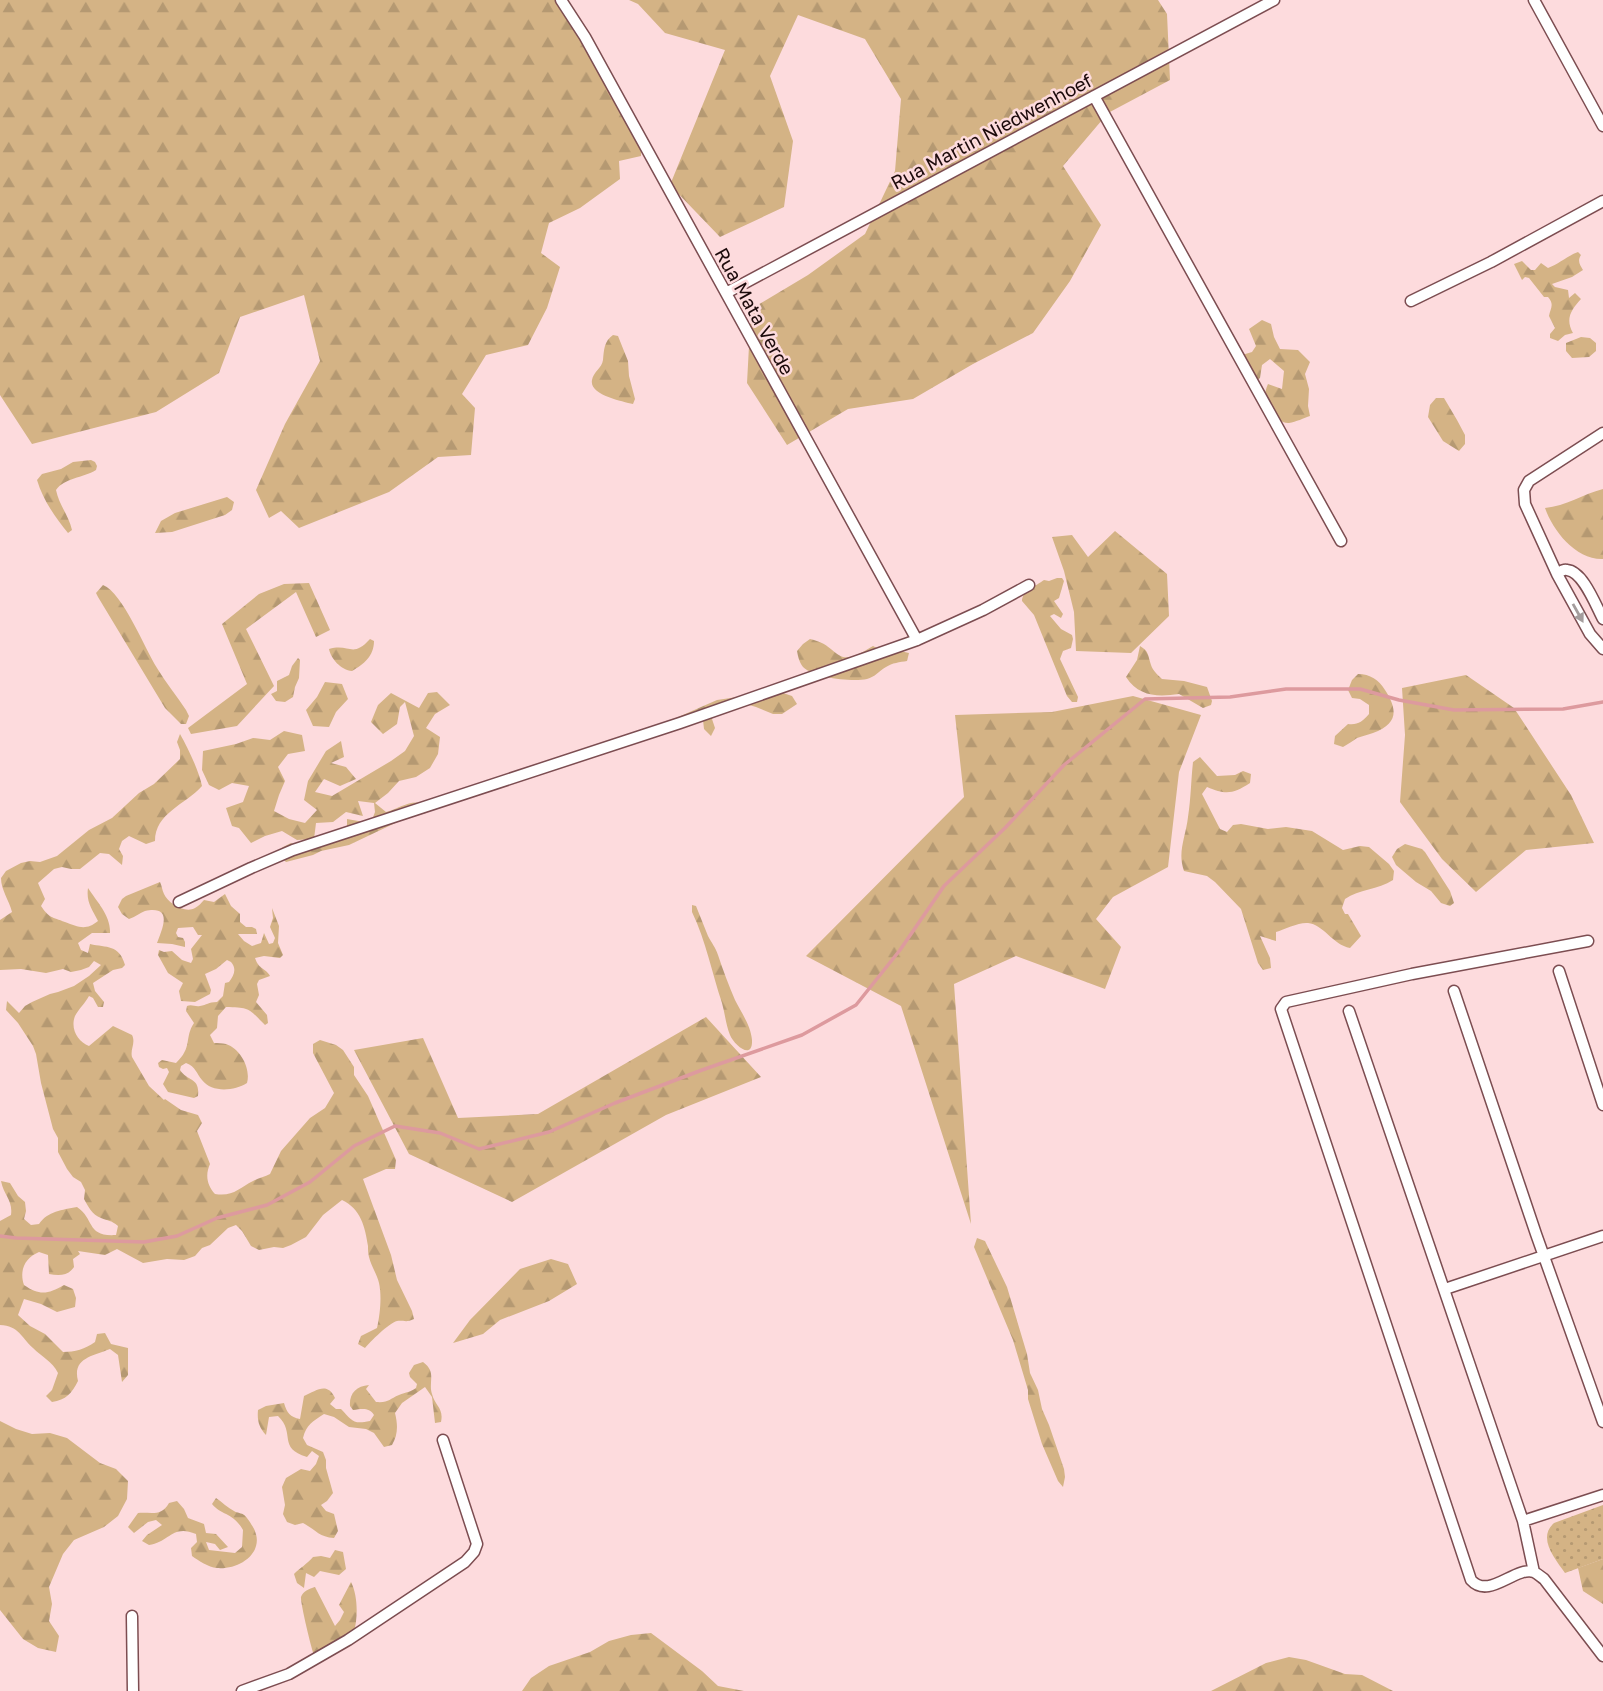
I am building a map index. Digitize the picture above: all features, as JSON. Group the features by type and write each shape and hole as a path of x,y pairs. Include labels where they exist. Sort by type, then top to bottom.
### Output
{"street":[{"name":"Rua Mata Verde","path":"561,0 585,37 917,639"},
{"name":"Rua Martin Niedwenhoef","path":"726,293 1274,0"},
{"path":"1534,0 1603,126"},
{"path":"1094,96 1341,541"},
{"path":"1411,301 1491,262 1603,201"},
{"path":"1603,433 1529,481 1524,490 1525,504 1557,574 1590,634 1603,649"},
{"path":"1557,574 1568,570 1580,576 1603,619"},
{"path":"178,902 293,850 667,727 917,639 983,610 1029,585"},
{"path":"1588,941 1412,974 1286,1002 1281,1009 1471,1580 1476,1586 1484,1587 1525,1572 1534,1572 1544,1579 1603,1656"},
{"path":"1559,971 1603,1105"},
{"path":"1454,991 1603,1422"},
{"path":"1349,1011 1523,1521 1534,1572"},
{"path":"1445,1289 1603,1236"},
{"path":"242,1691 289,1674 320,1657 465,1562 474,1552 477,1544 443,1440"},
{"path":"1523,1521 1603,1495"},
{"path":"132,1616 133,1691"}],"green space":[{"path":"0,0 563,0 642,131 641,156 619,161 620,179 580,208 549,223 541,253 560,267 547,308 528,345 486,355 462,394 475,408 471,455 438,457 389,492 299,528 281,511 269,518 256,490 285,424 320,361 304,295 240,317 219,373 156,412 32,444 0,395"},
{"path":"629,0 1158,0 1167,14 1170,80 1108,113 1063,166 1101,225 1070,281 1033,333 913,399 848,409 787,445 747,383 751,309 808,275 865,234 895,171 901,99 865,39 798,15 770,76 793,141 784,207 720,237 670,185 725,50 665,33 638,4"},
{"path":"1578,252 1583,270 1552,284 1568,290 1569,298 1575,293 1581,299 1570,315 1569,323 1573,333 1558,341 1550,338 1555,328 1549,316 1552,305 1550,300 1544,297 1529,278 1522,280 1514,264 1522,261 1531,270 1535,270 1541,263 1548,268"},
{"path":"1262,320 1271,324 1280,349 1298,350 1310,362 1305,374 1309,389 1310,416 1289,423 1280,420 1269,409 1265,395 1268,384 1282,389 1284,371 1270,359 1262,365 1260,378 1255,382 1242,355 1252,352 1256,346 1249,329"},
{"path":"613,335 618,336 628,361 635,399 633,404 607,396 592,385 593,377 602,363 606,343"},
{"path":"1581,337 1590,338 1596,343 1596,351 1589,357 1572,358 1566,351 1566,343"},
{"path":"1436,398 1444,398 1465,435 1465,444 1459,451 1443,441 1428,417 1430,405"},
{"path":"91,460 97,466 96,470 64,483 56,490 71,525 72,530 68,533 50,508 37,480 42,474 61,469 73,462"},
{"path":"1603,489 1603,559 1584,555 1567,542 1554,526 1545,508"},
{"path":"227,497 234,502 232,510 225,515 172,532 155,533 161,521 175,513"},
{"path":"1115,531 1167,574 1169,616 1131,653 1076,651 1074,612 1052,537 1072,535 1088,557"},
{"path":"1057,578 1064,581 1059,598 1054,601 1063,614 1061,618 1054,614 1050,616 1061,629 1072,635 1071,648 1063,651 1060,659 1078,697 1077,702 1072,702 1067,696 1034,615 1022,601 1024,594 1044,580"},
{"path":"309,583 330,630 316,637 296,592 246,629 274,686 237,726 191,734 188,728 247,684 222,624 259,594 284,584"},
{"path":"103,585 111,590 126,610 157,668 186,710 189,716 186,724 181,724 165,708 98,597 96,593"},
{"path":"370,639 374,641 374,646 370,655 352,671 337,663 329,649 355,649"},
{"path":"810,639 844,657 850,657 873,646 883,651 891,649 909,653 907,661 888,666 870,678 834,678 816,674 803,667 797,651"},
{"path":"1140,646 1147,652 1153,669 1162,679 1207,687 1211,705 1203,708 1179,694 1156,695 1137,689 1126,677 1137,660"},
{"path":"298,658 299,678 293,697 285,702 276,701 271,694 277,691 277,681 289,675"},
{"path":"1358,674 1370,676 1380,683 1392,704 1393,716 1381,729 1357,738 1343,747 1334,744 1335,736 1348,724 1360,722 1369,714 1369,705 1360,699 1352,698 1348,690"},
{"path":"1466,675 1514,708 1571,795 1594,843 1526,850 1476,892 1442,859 1400,802 1405,735 1402,688"},
{"path":"325,682 342,684 348,699 336,712 329,727 313,726 306,710"},
{"path":"761,690 766,698 783,693 792,696 797,704 782,714 773,714 739,702 716,711 712,719 715,728 711,736 704,729 699,713 683,719 676,718 717,700"},
{"path":"437,692 450,705 435,714 426,728 440,737 438,754 430,768 416,777 399,781 375,803 386,812 411,803 421,803 427,805 426,813 410,816 349,845 286,862 277,853 283,847 291,843 298,847 312,839 297,840 282,831 251,843 239,828 232,826 226,808 243,802 249,786 232,783 219,790 209,785 202,770 203,751 253,738 270,740 284,731 302,735 305,751 288,754 278,767 285,781 274,811 305,823 317,810 304,800 308,781 326,751 341,741 344,757 331,763 346,767 356,779 340,786 324,779 315,792 332,796 405,751 414,736 405,702 400,707 397,724 383,734 371,722 378,705 391,693 419,708 428,693","holes":["358,801 374,803 372,820 364,822 347,819 347,827 314,839 316,823 333,822 346,812 363,816"]},
{"path":"1133,696 1201,715 1179,772 1168,867 1113,897 1096,919 1121,947 1105,989 1016,956 954,984 971,1224 901,1006 806,956 964,797 955,715 1052,712"},
{"path":"180,734 202,786 165,816 156,831 155,841 146,844 129,836 122,841 119,849 123,856 122,865 109,854 100,853 80,869 54,869 38,883 45,899 41,906 46,913 82,927 98,921 89,901 88,888 106,915 110,933 92,933 78,943 81,950 88,953 90,944 112,948 119,953 125,965 93,983 95,991 104,1002 103,1007 98,1007 89,996 75,1016 76,1034 89,1046 113,1026 132,1035 132,1057 149,1086 164,1100 181,1110 198,1115 202,1123 197,1131 210,1164 207,1176 210,1187 215,1194 221,1195 231,1193 270,1174 281,1151 310,1118 325,1108 334,1093 313,1053 313,1044 320,1040 343,1050 354,1067 354,1075 368,1096 396,1160 395,1169 386,1169 363,1179 391,1255 397,1280 414,1319 394,1322 365,1348 358,1344 361,1336 377,1328 380,1288 369,1257 361,1219 354,1208 342,1200 323,1215 306,1237 283,1248 259,1250 251,1246 236,1225 228,1228 195,1256 184,1260 167,1259 143,1263 117,1249 105,1255 78,1251 80,1254 73,1259 72,1270 56,1275 49,1274 48,1255 39,1252 24,1265 24,1285 44,1292 64,1285 73,1289 75,1307 57,1312 24,1299 18,1315 45,1334 63,1352 87,1347 95,1342 97,1334 105,1333 111,1344 128,1348 128,1375 122,1382 118,1355 110,1349 85,1359 78,1367 78,1381 73,1389 65,1398 52,1402 46,1396 52,1390 58,1373 56,1369 16,1330 0,1325 0,1221 11,1215 10,1202 1,1181 10,1183 25,1202 24,1219 31,1225 39,1224 56,1212 77,1207 100,1233 116,1235 118,1226 98,1217 91,1210 84,1199 85,1190 81,1182 73,1177 58,1152 58,1138 53,1129 36,1054 18,1023 6,1010 7,1001 19,1013 32,1002 74,986 101,965 94,961 89,967 71,972 63,969 46,973 21,969 0,970 0,920 12,912 1,878 6,871 21,863 40,862 57,856 89,830 112,818 180,759 177,742"},
{"path":"1200,757 1217,776 1235,775 1243,771 1251,774 1250,783 1239,789 1224,792 1207,787 1202,794 1220,829 1227,832 1233,825 1241,824 1268,829 1286,827 1312,831 1343,850 1369,847 1389,864 1394,871 1393,880 1345,899 1342,908 1361,936 1350,948 1338,943 1313,924 1296,925 1276,932 1276,941 1260,936 1270,958 1271,968 1263,970 1258,963 1241,909 1207,876 1184,871 1182,851 1193,762"},
{"path":"1405,844 1425,852 1450,891 1454,903 1450,906 1441,903 1431,891 1396,865 1392,857 1397,849"},
{"path":"160,882 169,901 186,910 195,908 204,900 214,902 225,894 231,906 240,914 240,922 246,927 256,929 257,934 238,934 252,946 261,943 264,933 269,944 273,943 275,938 270,927 272,908 279,926 278,943 283,955 280,958 255,958 258,965 270,976 259,980 256,1002 267,1015 268,1023 265,1025 248,1010 226,1007 218,1016 217,1028 210,1035 214,1043 231,1047 244,1060 248,1078 247,1083 242,1086 230,1089 211,1087 186,1063 180,1070 195,1083 198,1096 194,1098 168,1092 163,1084 169,1072 167,1068 159,1067 158,1063 162,1060 176,1063 187,1047 194,1023 186,1011 187,1006 217,1002 223,996 225,983 229,982 234,970 231,962 227,960 205,974 210,994 195,1002 181,1001 179,991 183,983 168,973 158,955 159,950 172,951 182,960 191,963 191,949 202,935 198,935 193,927 178,928 176,933 183,938 185,947 157,943 164,920 160,912 145,911 129,919 118,907 126,896"},
{"path":"692,905 696,906 735,1000 748,1024 752,1040 750,1049 739,1047 730,1035"},
{"path":"706,1017 761,1077 666,1115 512,1202 409,1154 354,1050 423,1038 458,1118 538,1114"},
{"path":"977,1238 985,1241 1007,1287 1030,1373 1064,1469 1063,1487 1042,1444 1013,1340 974,1247"},
{"path":"551,1259 568,1264 577,1284 549,1301 500,1320 483,1334 453,1343 470,1320 520,1269"},
{"path":"423,1362 431,1373 431,1390 441,1413 441,1422 435,1423 432,1397 425,1387 402,1403 395,1413 397,1430 392,1445 384,1447 374,1433 349,1427 334,1417 324,1414 313,1421 303,1438 307,1445 323,1452 333,1493 321,1505 334,1514 338,1531 334,1538 321,1535 303,1523 295,1525 287,1522 283,1514 285,1505 282,1487 286,1478 301,1469 310,1471 319,1456 312,1451 307,1457 292,1449 286,1428 278,1416 269,1417 266,1435 259,1424 258,1410 284,1403 289,1414 300,1419 304,1396 325,1389 335,1398 330,1404 341,1409 350,1419 356,1422 370,1421 374,1415 370,1411 353,1410 350,1406 354,1391 369,1385 366,1389 376,1402 386,1401 416,1388 417,1384 409,1373 414,1365"},
{"path":"0,1421 32,1434 50,1433 67,1438 100,1463 116,1469 128,1481 127,1499 118,1516 104,1527 74,1540 63,1554 49,1587 52,1604 49,1621 59,1636 56,1652 38,1648 23,1639 0,1610"},
{"path":"216,1498 232,1510 245,1515 256,1533 257,1542 250,1556 243,1562 226,1568 214,1567 192,1556 191,1548 197,1542 196,1534 188,1531 176,1532 149,1545 142,1541 162,1525 156,1520 148,1522 134,1533 128,1527 138,1513 159,1512 169,1503 177,1501 188,1518 204,1524 206,1533 216,1534 228,1547 220,1550 215,1544 206,1542 209,1550 235,1553 242,1547 243,1530 235,1520 212,1504"},
{"path":"1603,1505 1603,1559 1565,1573 1549,1548 1549,1529 1554,1523"},
{"path":"335,1550 343,1552 346,1569 339,1575 320,1571 314,1577 306,1573 304,1588 297,1583 294,1574 313,1557 330,1558"},
{"path":"1603,1559 1603,1604 1583,1591 1578,1568"},
{"path":"351,1582 357,1607 354,1632 346,1634 314,1655 302,1595 315,1587 335,1626 344,1612 339,1605"},
{"path":"651,1633 718,1686 744,1691 522,1691 531,1678 549,1666 590,1652 609,1641"},
{"path":"1289,1657 1345,1674 1362,1675 1393,1691 1211,1691 1266,1663"}],"waterway":[{"path":"0,1236 144,1242 177,1236 217,1218 267,1205 310,1182 354,1146 395,1126 440,1133 479,1149 549,1132 615,1103 802,1035 856,1005 900,950 944,886 1005,828 1064,765 1145,699 1230,697 1286,689 1360,689 1399,700 1454,710 1563,709 1603,702"}]}
